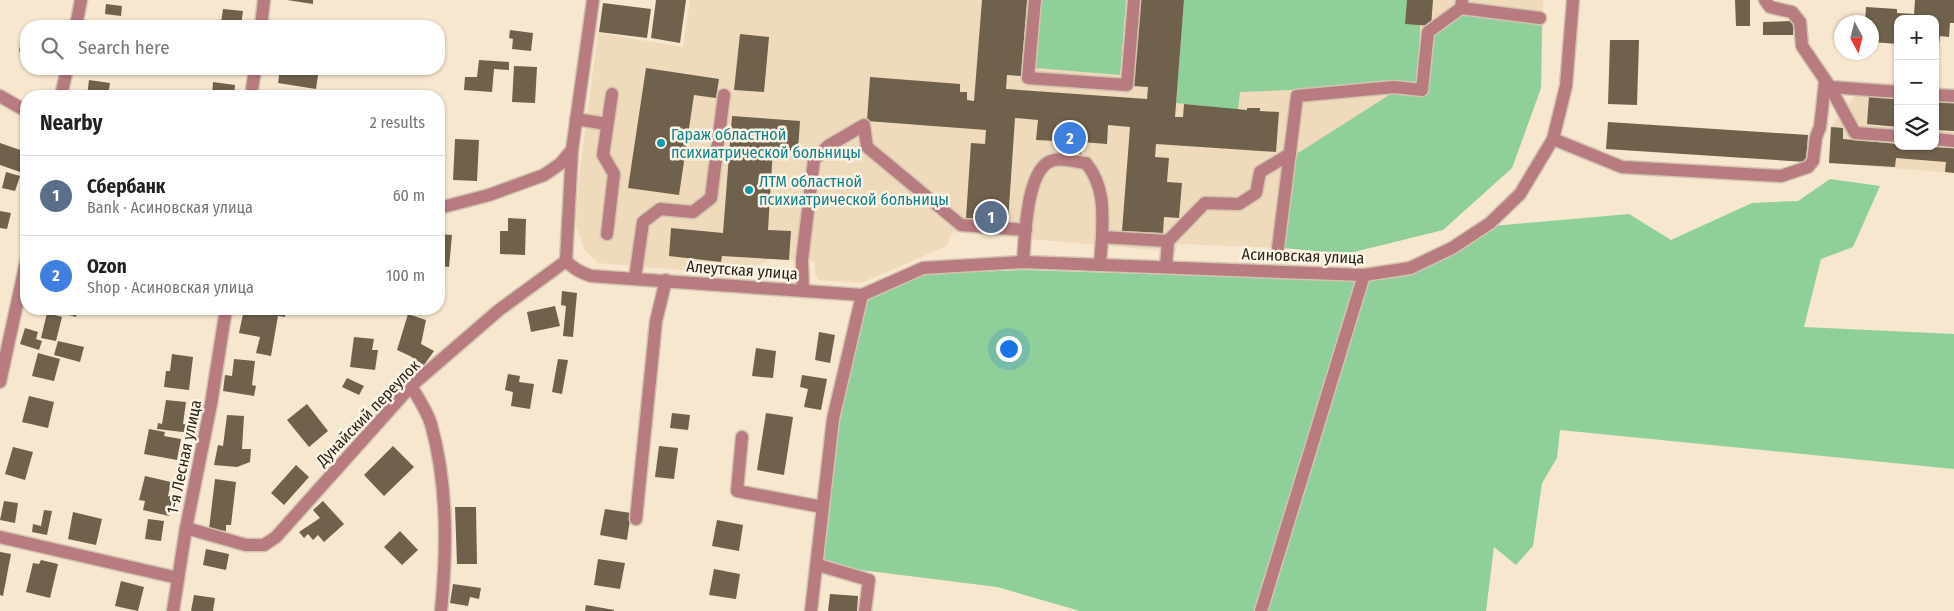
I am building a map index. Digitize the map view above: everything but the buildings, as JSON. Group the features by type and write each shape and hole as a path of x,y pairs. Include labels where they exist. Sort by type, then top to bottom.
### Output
{"street":[{"path":"77,20 80,0"},
{"path":"262,20 264,0"},
{"path":"566,261 572,150 593,0"},
{"path":"1034,0 1028,78 1127,85 1134,0"},
{"name":"Асиновская улица","path":"862,295 923,268 1023,262 1364,276 1410,268 1452,248 1490,223 1520,194 1553,139 1566,86 1574,0"},
{"path":"1765,0 1770,6 1792,12 1800,22 1802,46 1856,133 1894,136"},
{"path":"1278,248 1297,96 1394,87 1422,90 1428,32 1462,4 1540,18"},
{"path":"62,90 66,75"},
{"path":"252,90 254,75"},
{"path":"1553,139 1622,167 1781,176 1808,167 1813,161 1827,85"},
{"path":"1827,85 1894,92"},
{"path":"608,234 614,174 602,155 612,94"},
{"path":"635,278 643,222 660,209 693,212 711,198 724,95"},
{"path":"1939,95 1954,96"},
{"path":"0,96 20,108"},
{"path":"576,119 607,124"},
{"path":"802,290 802,260 814,160 828,146 864,125 867,147 961,225 1026,230"},
{"path":"1939,140 1954,141"},
{"path":"445,206 544,175 560,164 572,150"},
{"path":"1166,267 1168,242 1205,203 1239,204 1256,193 1260,172 1290,154"},
{"path":"1023,262 1030,194 1042,166 1052,160 1086,163 1094,172 1103,201 1100,265"},
{"path":"1102,237 1168,242"},
{"name":"Алеутская улица","path":"566,261 576,271 591,276 862,295"},
{"name":"Дунайский переулок","path":"186,528 246,544 264,545 276,537 411,386 499,310 566,261"},
{"path":"1261,611 1364,276"},
{"path":"636,519 656,321 666,280"},
{"path":"0,382 20,290"},
{"path":"811,611 818,564 822,507 833,419 862,295"},
{"name":"1-я Лесная улица","path":"173,611 186,528 211,404 225,315"},
{"path":"411,386 430,423 444,496 446,566 441,611"},
{"path":"742,437 737,491 822,507"},
{"path":"0,537 178,578"},
{"path":"818,564 869,580 865,611"}],"shaded area":[{"path":"690,0 1543,0 1541,88 1512,168 1443,230 1346,254 1284,248 1177,244 1176,252 952,232 947,246 861,283 818,280 815,272 815,262 802,260 769,259 742,275 598,263 584,249 576,225 579,177 598,33 683,47"},
{"path":"1866,82 1894,84 1894,150 1939,150 1939,87 1954,88 1954,173 1829,163 1831,127"}],"green space":[{"path":"1041,0 1126,0 1120,75 1036,68"},
{"path":"1184,0 1407,0 1420,25 1418,85 1240,92 1238,110 1176,103"},
{"path":"1460,13 1542,23 1541,88 1512,168 1443,230 1346,254 1284,248 1295,155 1394,92 1427,95 1430,34"},
{"path":"1830,179 1880,186 1853,247 1821,259 1804,327 1954,334 1954,469 1560,430 1557,458 1542,483 1533,546 1516,565 1494,547 1486,611 1080,611 997,587 821,565 836,420 867,298 924,274 1023,270 1364,281 1411,273 1493,226 1629,214 1671,240 1752,203 1798,201"}],"place":[{"name":"Ozon","path":"1070,138"},
{"name":"Гараж областной психиатрической больницы","path":"661,143"},
{"name":"ЛТМ областной психиатрической больницы","path":"749,190"},
{"name":"Сбербанк","path":"991,217"}]}
